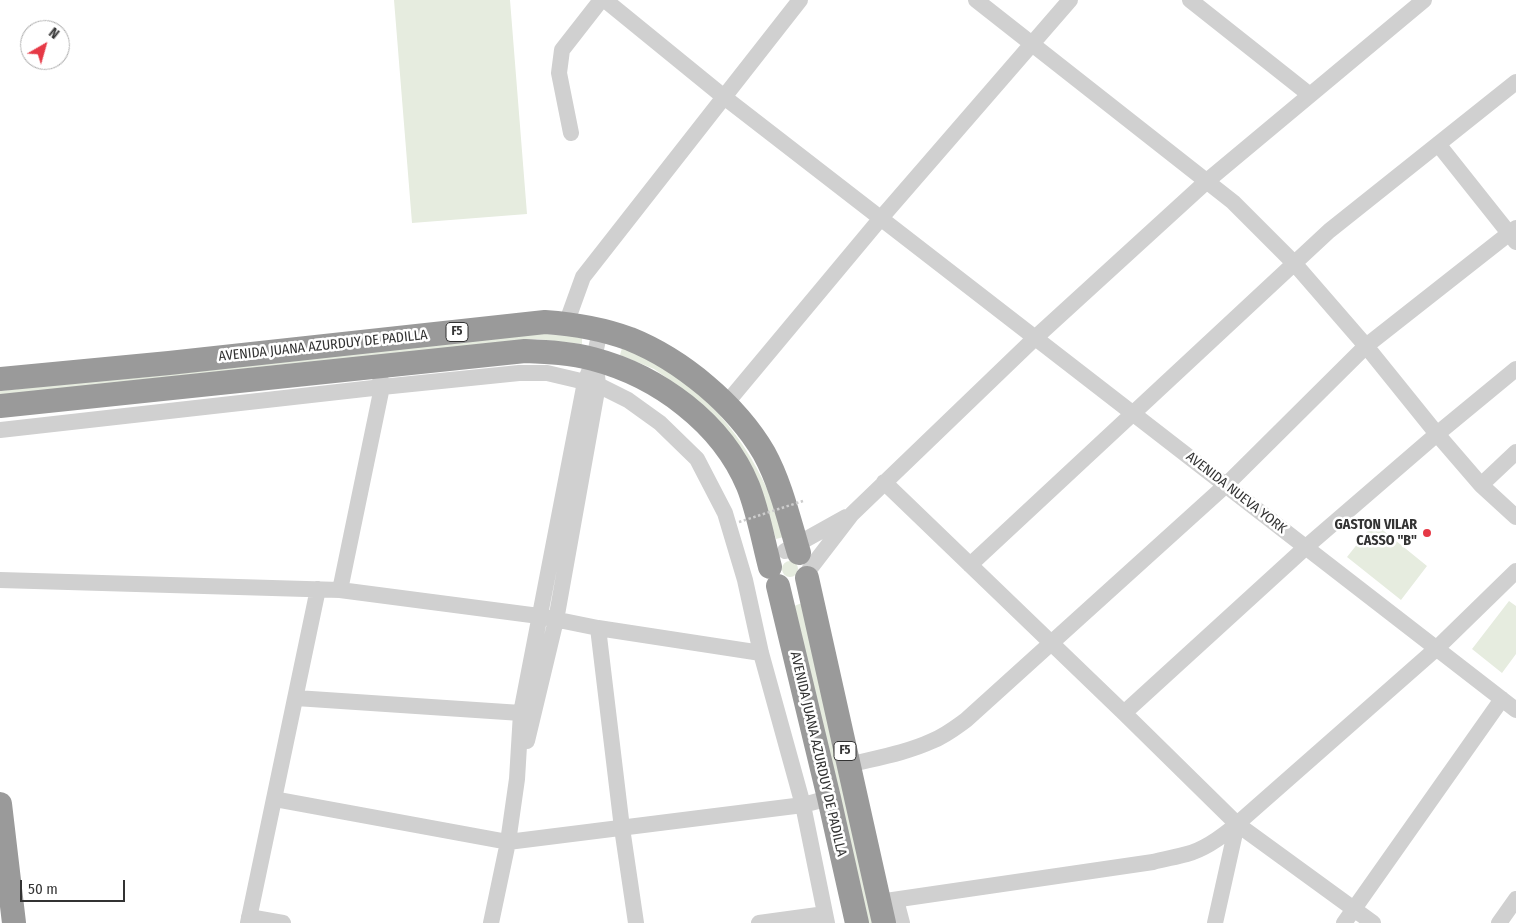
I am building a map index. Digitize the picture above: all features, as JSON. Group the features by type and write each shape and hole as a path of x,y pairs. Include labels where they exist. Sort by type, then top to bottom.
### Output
{"highway":[{"name":"AVENIDA JUANA AZURDUY DE PADILLA","path":"0,379 208,359 545,322 600,330 630,339 661,354 696,379 725,404 749,431 764,454 780,490 829,798 857,923"},
{"name":"AVENIDA JUANA AZURDUY DE PADILLA","path":"0,406 380,376 525,351 559,352 594,359 635,374 668,393 716,434 737,464 792,564 886,908"},
{"path":"0,804 9,921"}],"street":[{"name":"AVENIDA NUEVA YORK","path":"603,0 724,96 1516,710"},
{"path":"571,133 559,73 562,50 603,0"},
{"path":"566,324 583,277 800,0"},
{"path":"976,0 1233,202 1294,263 1366,346 1480,485 1516,517"},
{"path":"725,404 881,218 1070,0"},
{"path":"1190,0 1310,95"},
{"path":"792,564 852,514 1036,338 1207,181 1424,0"},
{"path":"970,564 1329,231 1516,82"},
{"path":"848,766 911,749 932,741 966,720 1226,485 1366,346 1514,234 1438,144"},
{"path":"517,779 556,620 594,359 600,330"},
{"path":"1124,713 1306,547 1516,369"},
{"path":"0,430 380,376 547,374 591,383 628,400 660,423 697,459 725,513 745,580 761,653 802,805 826,919 760,923"},
{"path":"340,590 380,376"},
{"path":"491,923 508,842 517,779 521,713 539,616 591,383"},
{"path":"1480,485 1516,452"},
{"path":"884,482 1237,824 1374,923"},
{"path":"792,564 852,514"},
{"path":"886,908 1153,862 1189,854 1223,836 1437,648 1516,571"},
{"path":"0,580 340,590 539,616 598,628 761,653"},
{"path":"283,923 248,920 318,589"},
{"path":"598,628 622,828 636,923"},
{"path":"296,698 521,713"},
{"path":"1344,923 1502,699"},
{"path":"274,799 508,842 802,805 829,798"},
{"path":"1216,923 1237,824"},
{"path":"1499,923 1516,899"},
{"path":"886,908 902,923"}],"path":[{"path":"739,522 803,502"}],"shaded area":[{"path":"394,0 510,0 527,214 412,223"},
{"path":"535,333 582,337 582,344 537,339 510,341 0,399 0,391"},
{"path":"622,348 670,373 691,388 727,424 757,468 771,498 784,537 776,539 761,493 709,411 654,369 620,355"},
{"path":"1374,523 1427,566 1401,600 1347,557"},
{"path":"787,561 793,561 798,566 796,575 787,577 782,572 782,566"},
{"path":"1509,601 1516,606 1516,654 1502,673 1472,649"},
{"path":"802,603 875,923 866,923 794,606"}],"place":[{"name":"GASTON VILAR CASSO \"B\"","path":"1427,533"}]}
